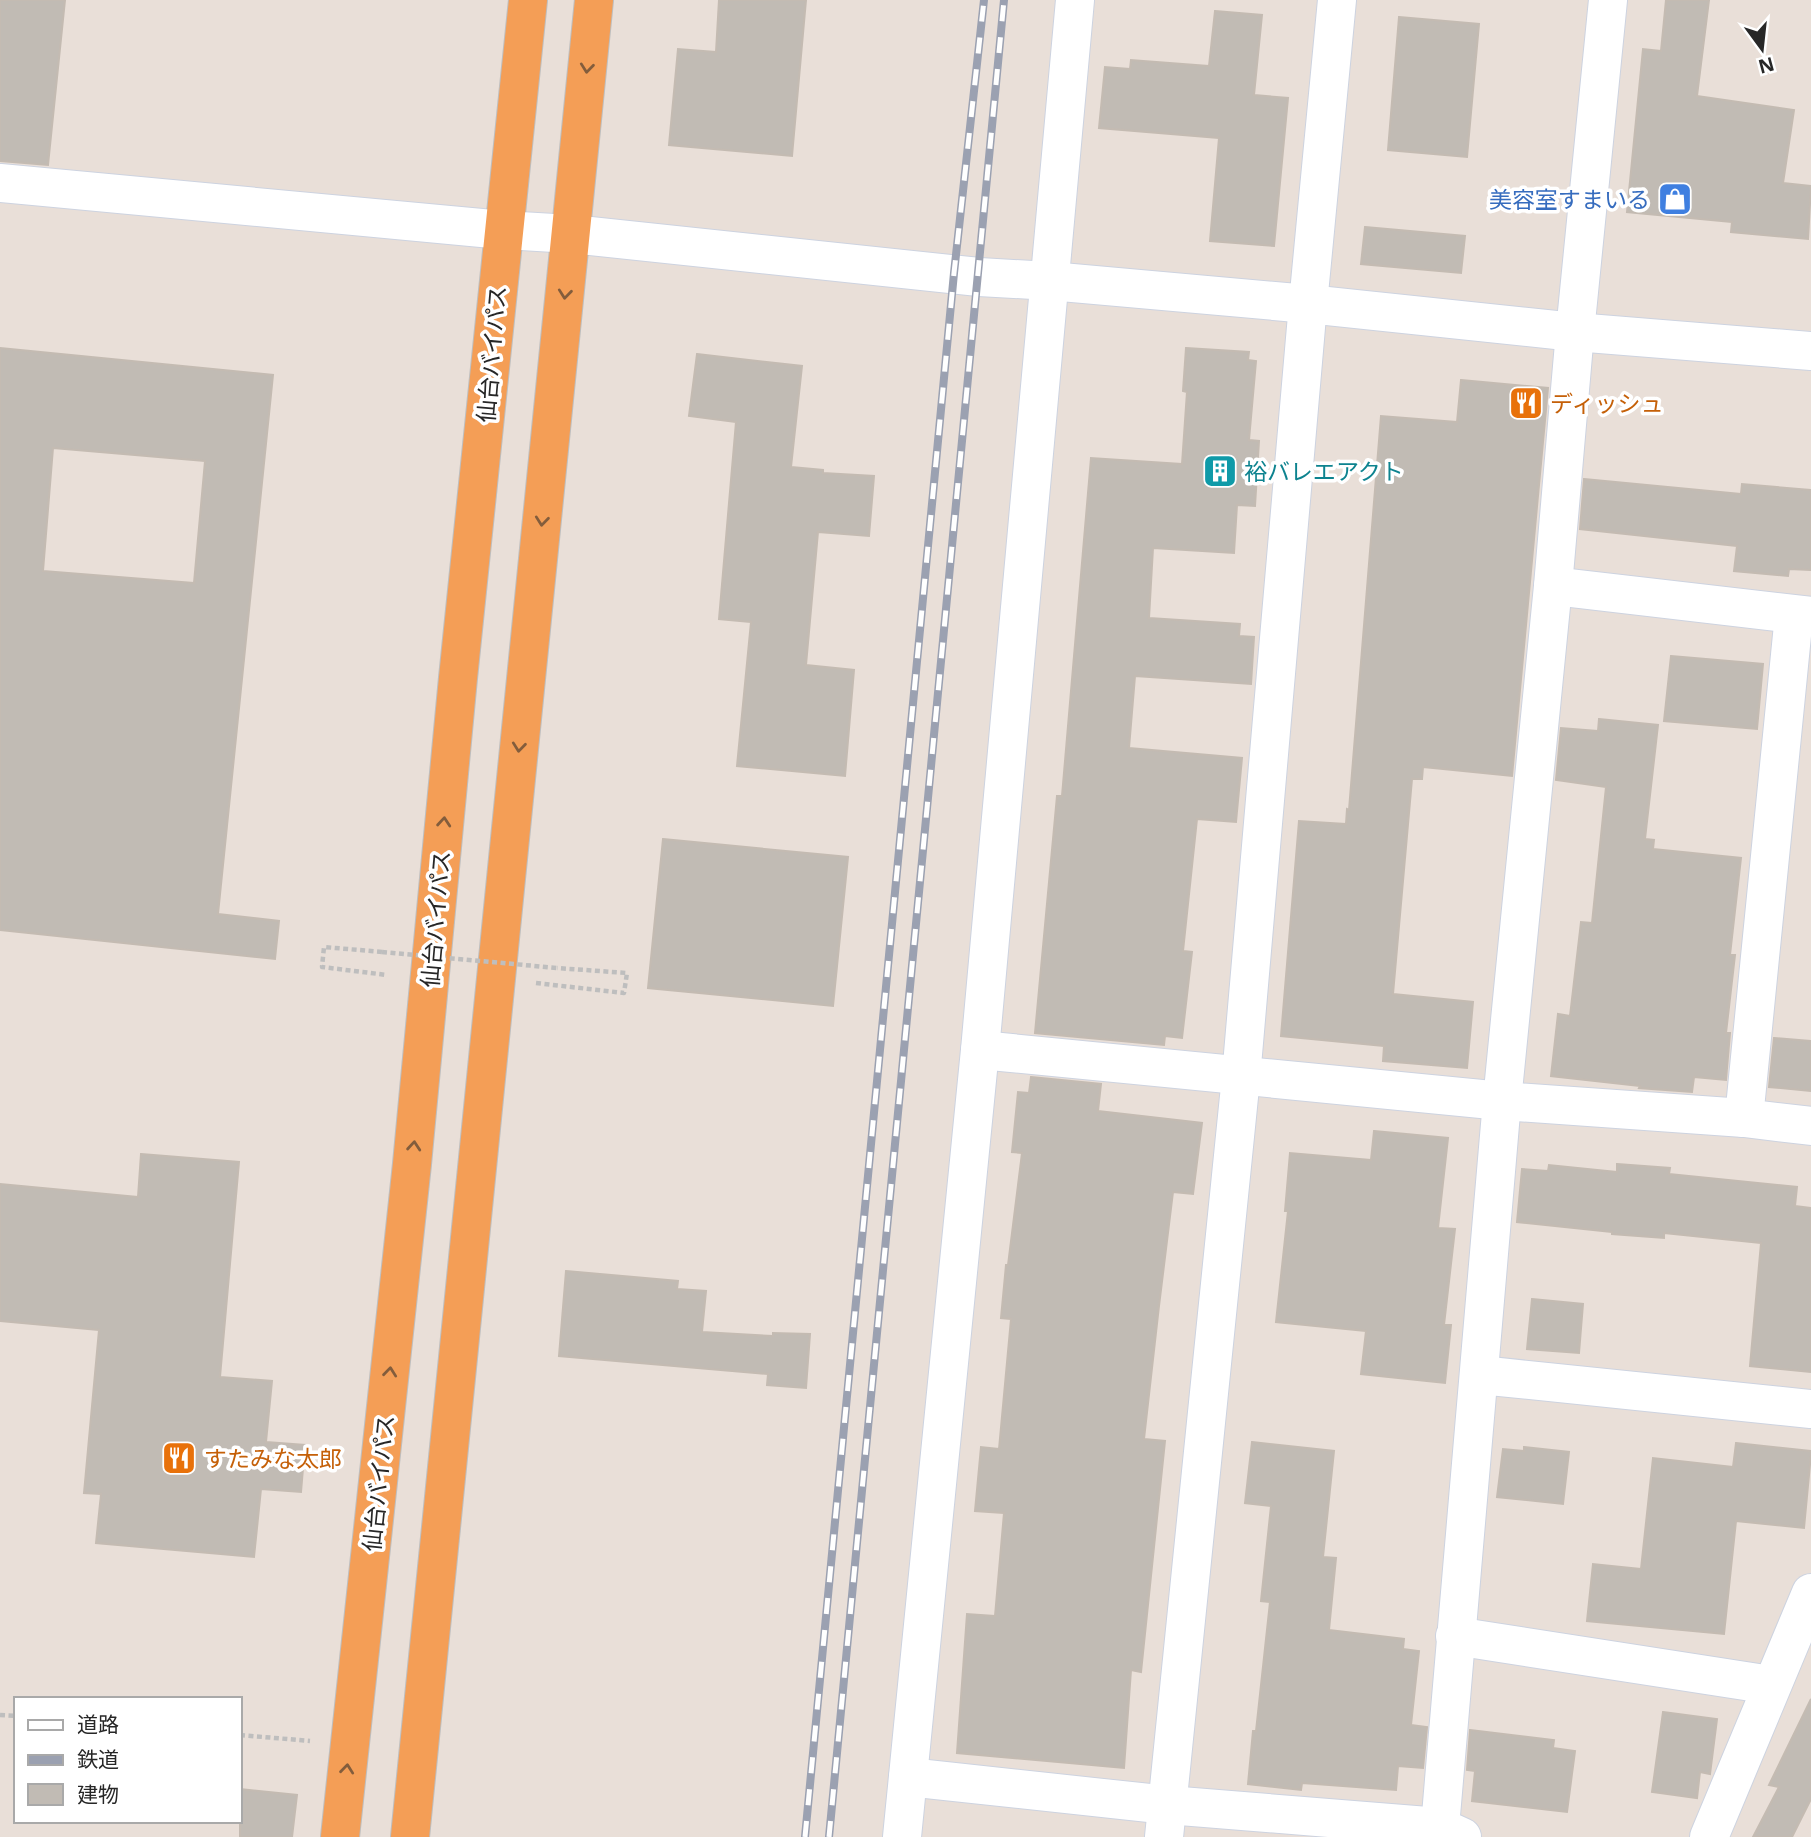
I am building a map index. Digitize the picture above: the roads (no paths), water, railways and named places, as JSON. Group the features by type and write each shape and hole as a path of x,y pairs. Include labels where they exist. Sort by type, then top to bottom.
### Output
{"highway":[{"name":"仙台バイパス","path":"340,1837 412,1164 528,0"},
{"path":"411,1837 594,0"}],"street":[{"path":"902,1837 980,1050 1075,0"},
{"path":"1166,1821 1241,1077 1337,0"},
{"path":"908,1777 1166,1821 1451,1832 1455,1636 1502,1101 1608,0"},
{"path":"0,183 571,234 979,276 1308,304 1575,332 1811,351"},
{"path":"1553,586 1802,616 1744,1118"},
{"path":"980,1050 1502,1101 1744,1118 1811,1126"},
{"path":"1480,1375 1811,1409"},
{"path":"1709,1837 1811,1593"},
{"path":"1455,1636 1771,1685"}],"railway":[{"path":"805,1837 954,273 984,0"},
{"path":"829,1837 1004,0"}],"place":[{"name":"美容室すまいる","path":"1675,199"},
{"name":"ディッシュ","path":"1526,403"},
{"name":"裕バレエアクト","path":"1220,471"},
{"name":"すたみな太郎","path":"179,1458"}]}
